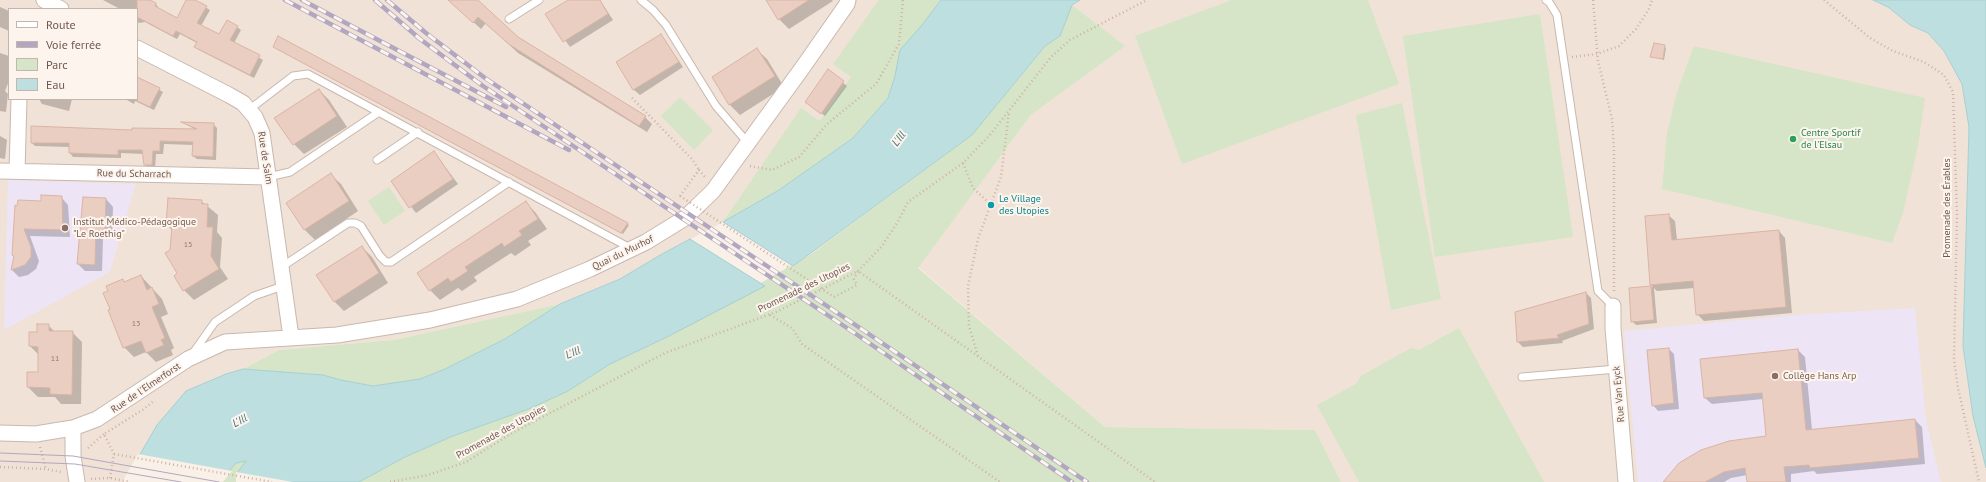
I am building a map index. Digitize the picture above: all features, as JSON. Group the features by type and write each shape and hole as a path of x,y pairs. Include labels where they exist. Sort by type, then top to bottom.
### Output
{"street":[{"path":"44,0 58,8"},
{"name":"Quai du Murhof","path":"291,337 337,335 430,320 517,299 590,269 664,232 693,212 713,191 847,4 848,0"},
{"name":"Rue de Salm","path":"138,49 229,95 250,109 255,117 262,133 282,286 291,337"},
{"path":"17,171 19,100"},
{"name":"Rue du Scharrach","path":"0,171 268,176"},
{"name":"Rue Van Eyck","path":"1613,306 1613,328 1626,482"},
{"name":"Rue de l'Elmerforst","path":"0,432 36,434 73,428 97,419 188,359 225,342 291,337"},
{"path":"73,428 73,456 77,479"}],"lane":[{"path":"509,19 539,0"},
{"path":"640,0 653,10 666,25 716,106 748,143"},
{"path":"1546,0 1549,2 1556,15 1598,291 1613,306"},
{"path":"250,109 284,81 302,73 308,74 418,132 632,249"},
{"path":"268,176 290,172 379,112"},
{"path":"377,160 418,132"},
{"path":"280,268 348,223 355,223 361,226 380,256 386,262 391,262 509,182"},
{"path":"188,359 215,322 254,296 282,286"},
{"path":"1522,377 1617,369"}],"path":[{"path":"734,163 772,170 798,157 827,124 876,84 899,44 903,0"},
{"name":"Promenade des Utopies","path":"390,482 428,475 466,462 512,433 665,354 770,314 858,271 882,246 897,223 908,202 963,163 989,136 1051,57 1070,40 1147,0"},
{"path":"1593,0 1597,54 1612,119 1614,149 1613,306"},
{"path":"1574,57 1597,54 1619,46 1636,29 1649,8 1652,0"},
{"name":"Promenade des Érables","path":"1824,0 1870,38 1893,51 1924,62 1944,75 1953,92 1958,216 1954,360 1958,388 1979,482"},
{"path":"632,98 692,159 698,172 680,196 834,297 857,285 854,279 858,271 1155,482"},
{"path":"978,356 969,326 968,286 978,239 1001,178 1009,111"},
{"path":"963,163 973,188 991,205"},
{"path":"770,314 792,328 802,344 1000,482"},
{"path":"86,450 104,434 144,409 161,395"},
{"path":"104,434 114,454 110,478"},
{"path":"45,447 40,447 46,469"},
{"path":"114,454 272,482"},
{"path":"0,467 46,469 77,479"},
{"path":"94,482 95,479 110,478 130,482"}],"shaded area":[{"path":"0,0 941,0 779,190 662,254 620,279 560,304 393,340 279,350 243,369 226,374 186,391 124,482 0,482"},
{"path":"1080,0 1873,0 1888,7 1910,25 1928,33 1944,51 1962,84 1969,127 1963,346 1973,416 1986,468 1986,482 1341,482 1315,430 1105,427 918,267 1031,115 1124,46 1072,5"},
{"name":"Institut Médico-Pédagogique \"Le Roethig\"","path":"8,180 136,184 110,272 4,330"},
{"name":"Collège Hans Arp","path":"1915,308 1926,420 1941,482 1638,482 1624,331 1808,314"}],"green space":[{"path":"879,0 941,0 922,25 895,76 888,98 853,138 779,190 723,222 801,108 820,121 851,77 833,64"},
{"path":"1232,0 1368,0 1399,84 1182,164 1135,36"},
{"path":"1072,5 1125,46 1031,115 918,268 1105,427 1315,430 1341,482 359,482 405,457 453,436 531,408 568,391 610,364 667,337 811,254 972,135 1045,46 1060,36"},
{"path":"1540,14 1573,237 1435,257 1403,36"},
{"name":"Centre Sportif de l'Elsau","path":"1694,46 1925,98 1918,145 1903,213 1892,243 1662,189 1667,133 1677,92"},
{"path":"680,97 713,130 694,150 661,116"},
{"path":"1402,103 1441,299 1391,310 1356,115"},
{"path":"389,187 405,211 384,225 368,201"},
{"path":"560,304 505,339 445,369 420,379 374,386 323,375 243,369 279,350 393,340"},
{"path":"1459,328 1544,482 1359,482 1317,405 1356,384 1361,376 1411,348 1419,350"},
{"path":"247,461 238,482 220,482 236,463"}],"water":[{"name":"L'Ill","path":"941,0 1080,0 1072,5 1060,36 1045,46 972,135 793,266 723,222 779,190 853,138 888,98 895,76 900,50"},
{"path":"1873,0 1986,0 1986,468 1973,416 1963,346 1969,127 1962,84 1944,51 1928,33 1910,25 1888,7"},
{"name":"L'Ill","path":"690,239 765,286 667,337 610,364 568,391 531,408 453,436 405,457 359,482 238,482 237,473 246,461 236,463 220,482 124,482 157,425 186,391 226,374 243,369 323,375 373,386 420,379 445,369 505,339 560,304 620,279"}],"pier":[{"path":"138,454 232,471 223,482 122,482"},
{"path":"236,472 293,482 236,482"}],"building":[{"path":"137,0 150,0 156,3 155,6 177,18 186,0 195,0 207,6 197,23 219,34 227,20 238,26 230,40 260,55 250,75 194,47 197,42 176,31 173,36 138,18"},
{"path":"448,0 478,0 518,37 646,116 639,126 510,45 478,17 473,23"},
{"path":"568,0 600,0 608,14 563,42 545,14"},
{"path":"766,0 809,0 778,20"},
{"path":"661,34 679,62 633,90 616,62"},
{"path":"278,36 628,223 621,233 273,47"},
{"path":"1654,43 1665,45 1663,59 1650,57"},
{"path":"757,48 775,76 729,105 712,77"},
{"path":"828,69 844,81 821,114 805,102"},
{"path":"138,77 160,88 150,107 137,101"},
{"path":"319,89 337,116 293,145 274,118"},
{"path":"181,122 214,123 213,157 192,156 193,142 160,141 160,151 153,151 152,165 144,165 142,150 118,150 118,155 69,153 69,143 31,143 31,126 132,130 132,128 197,129"},
{"path":"434,151 453,179 409,208 391,181"},
{"path":"331,173 349,201 304,230 286,203"},
{"path":"41,195 62,196 63,230 24,229 31,247 31,257 25,265 11,270 14,256 12,255 15,205 17,206 18,200 41,201"},
{"path":"83,197 106,198 105,231 96,231 95,265 77,264"},
{"path":"168,198 202,200 202,204 208,204 207,227 213,227 211,256 219,269 183,291 174,276 177,273 165,253 170,250 172,226 166,225"},
{"path":"526,201 538,219 519,231 522,235 504,247 502,243 465,267 468,271 451,282 448,278 429,291 417,273"},
{"path":"1669,214 1672,240 1779,230 1786,307 1696,315 1693,281 1650,285 1645,216"},
{"path":"362,246 379,273 334,302 316,275"},
{"path":"141,275 147,290 152,287 159,304 152,307 165,338 161,340 164,345 146,353 141,341 123,348 103,293 108,291 106,286 123,279 124,282"},
{"path":"1651,286 1654,320 1631,322 1629,288"},
{"path":"1586,292 1589,324 1557,335 1559,338 1517,342 1515,312"},
{"path":"37,324 49,324 49,331 73,331 72,395 50,394 50,388 27,387 27,372 38,372 38,347 29,346 29,332 37,332"},
{"path":"1669,348 1674,403 1652,406 1647,350"},
{"path":"1798,349 1806,430 1915,419 1919,458 1810,468 1809,465 1784,467 1786,482 1747,482 1745,468 1724,472 1705,482 1663,482 1679,463 1701,450 1729,441 1766,436 1762,393 1704,398 1700,359"}],"tram line":[{"path":"0,453 73,456 219,482"},
{"path":"0,461 75,464 181,482"}],"railway":[{"path":"285,0 569,150"},
{"path":"302,0 506,107"},
{"path":"375,0 420,39 483,86 856,334 1072,482"},
{"path":"387,0 426,33 485,78 860,328 1087,482"}],"place":[{"name":"Centre Sportif de l'Elsau","path":"1793,139"},
{"name":"Le Village des Utopies","path":"991,205"},
{"name":"Institut Médico-Pédagogique \"Le Roethig\"","path":"65,228"},
{"name":"Collège Hans Arp","path":"1775,376"}]}
